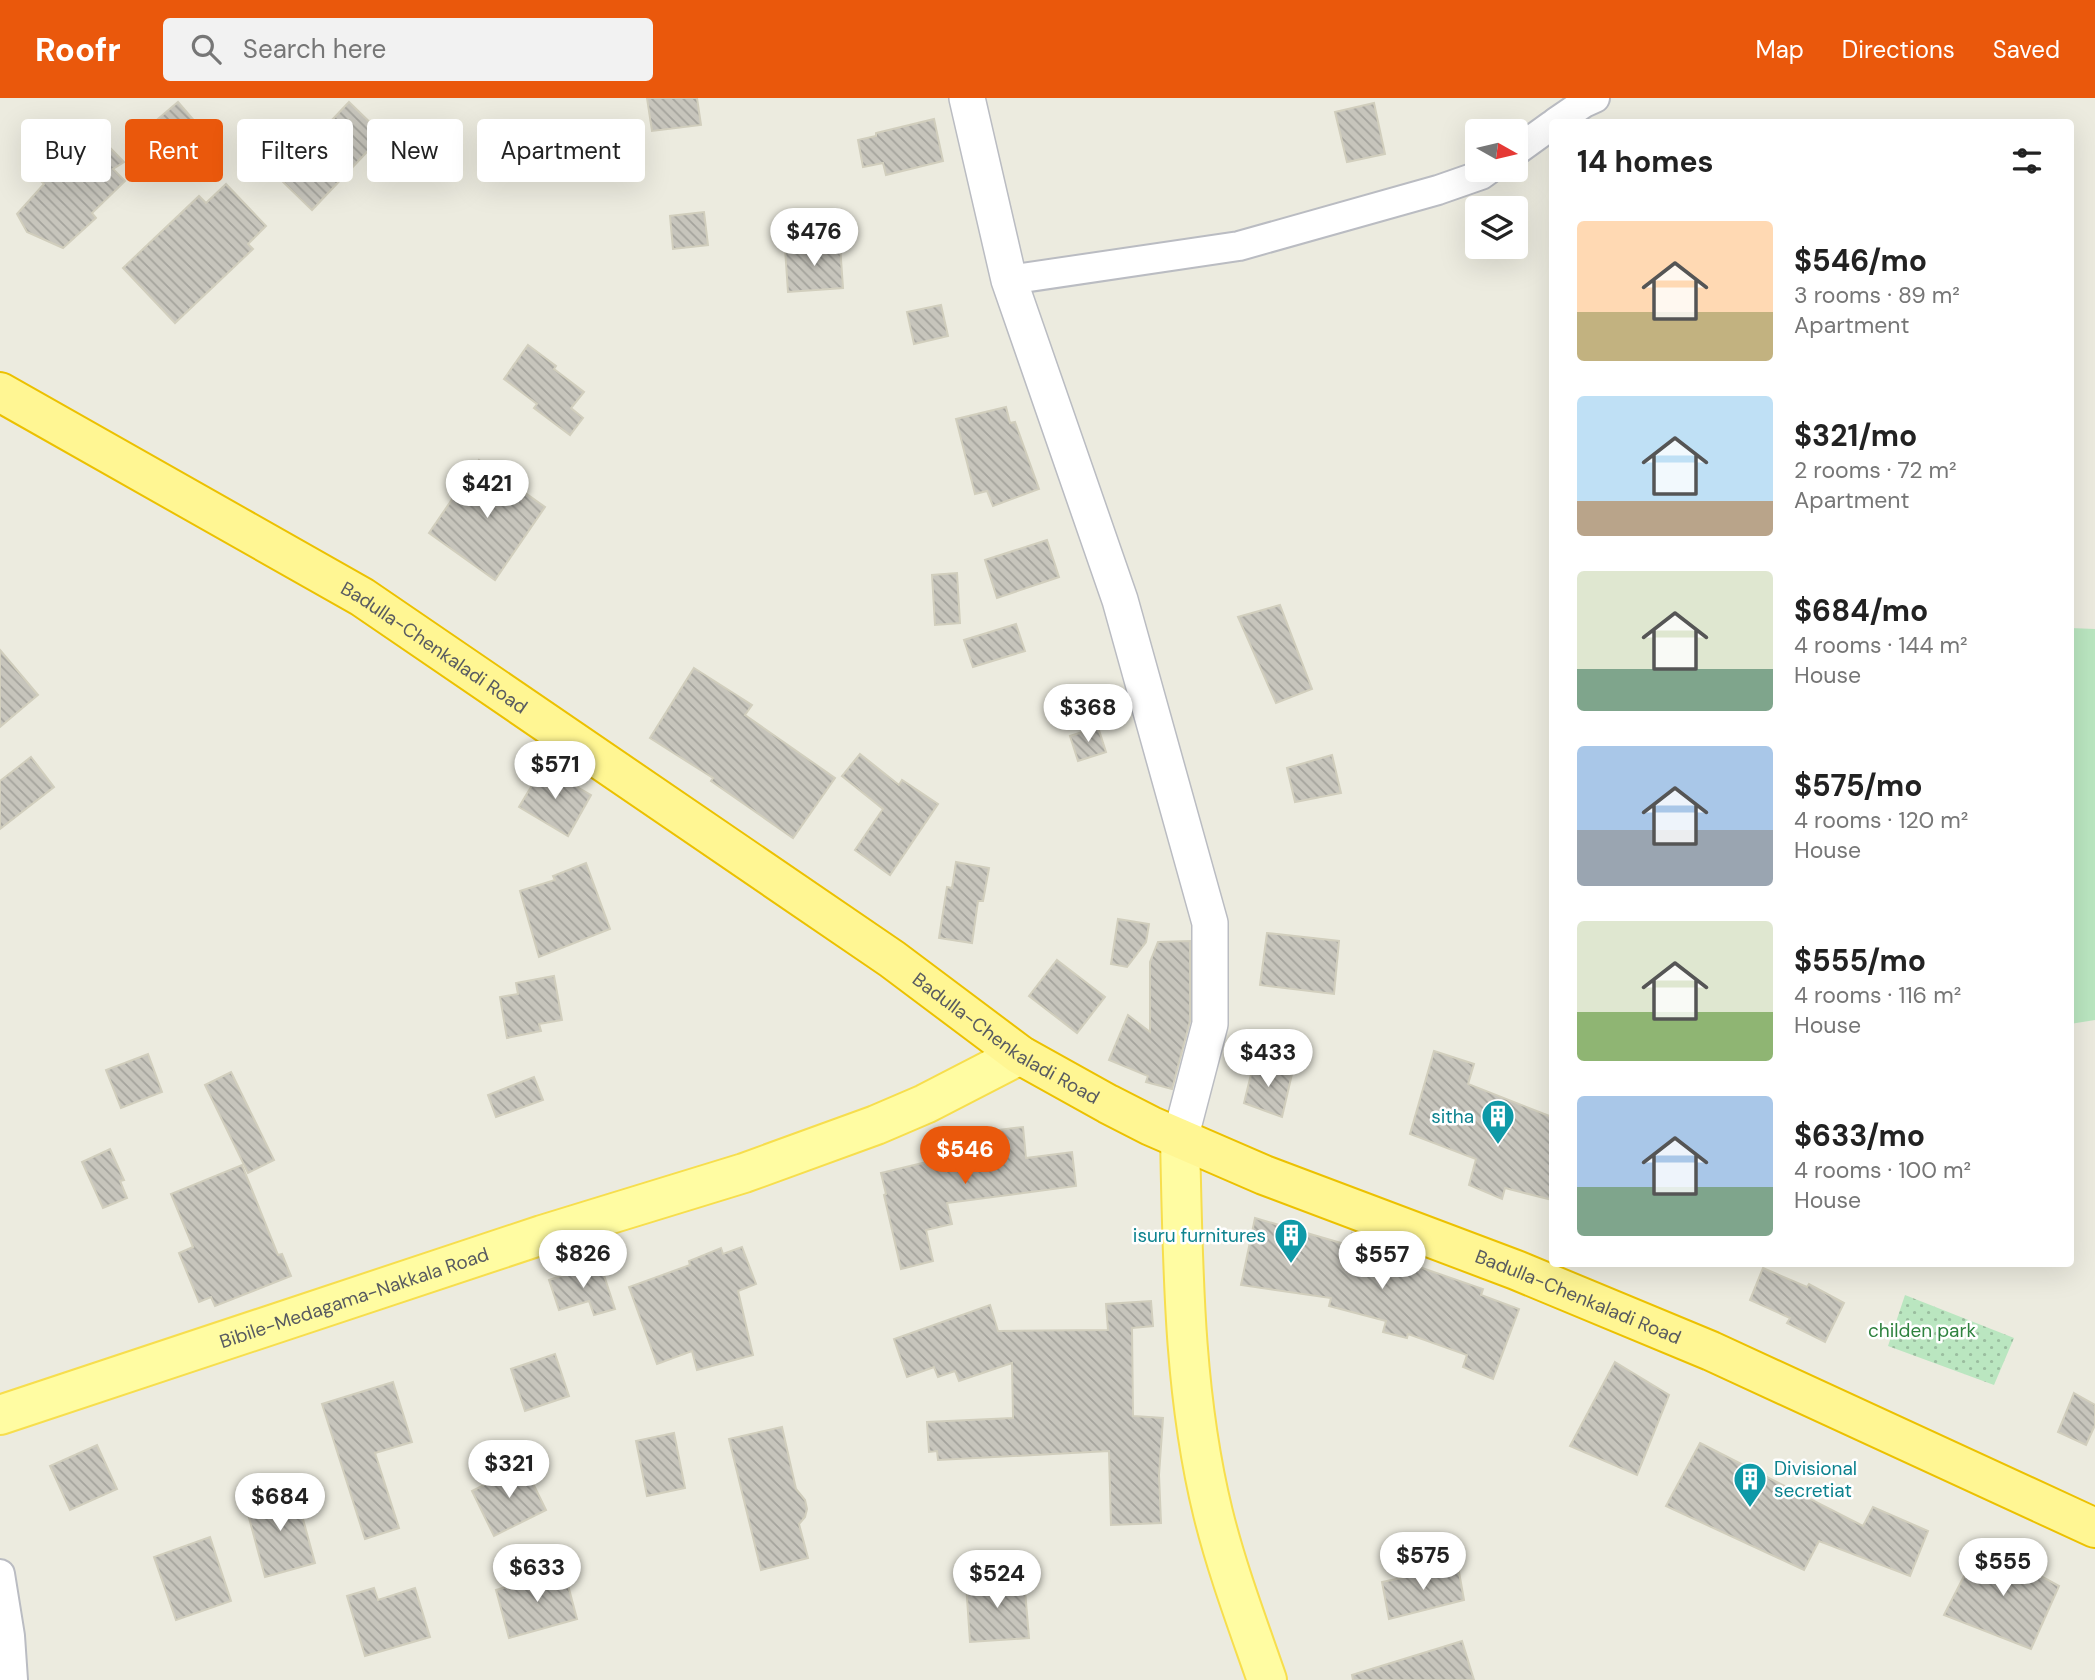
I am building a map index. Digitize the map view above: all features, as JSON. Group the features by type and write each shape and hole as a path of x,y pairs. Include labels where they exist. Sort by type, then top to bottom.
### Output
{"highway":[{"name":"Badulla-Chenkaladi Road","path":"0,392 362,597 892,959 1020,1055 1108,1104 1264,1175 1516,1270 1711,1351 2095,1528"}],"main road":[{"name":"Bibile-Medagama-Nakkala Road","path":"0,1415 542,1235 744,1173 876,1125 925,1104 1020,1055"},
{"path":"1180,1139 1184,1287 1190,1373 1200,1448 1231,1577 1267,1680"}],"street":[{"path":"967,98 1009,281 1119,600 1210,923 1210,1024 1180,1139"},
{"path":"1561,119 1595,98"},
{"path":"1528,142 1549,128"},
{"path":"1009,281 1240,246 1465,181"},
{"path":"0,1574 10,1636 13,1680"}],"green space":[{"path":"2074,628 2095,629 2095,1020 2074,1023"},
{"name":"childen park","path":"1905,1295 2014,1338 1994,1385 1888,1346"}],"building":[{"path":"647,98 697,98 701,125 652,131"},
{"path":"178,102 193,119 158,119"},
{"path":"349,102 367,119 367,152 353,167 353,119 333,119"},
{"path":"1374,103 1385,154 1347,162 1335,112"},
{"path":"934,119 943,161 886,175 883,163 863,167 858,140"},
{"path":"111,149 124,162 113,169 125,181 92,213 96,218 63,248 27,232 17,214 44,184 42,182 111,182"},
{"path":"283,182 339,182 312,210"},
{"path":"226,184 266,226 248,244 253,249 175,323 123,268 199,196 206,203"},
{"path":"704,212 708,245 673,249 670,216"},
{"path":"840,245 843,288 788,292 785,248"},
{"path":"941,305 948,336 914,344 907,312"},
{"path":"528,345 584,392 571,408 583,418 570,435 534,408 537,404 504,379"},
{"path":"1006,407 1010,423 1015,422 1039,489 993,506 987,491 975,494 956,419"},
{"path":"479,460 545,507 495,580 429,533"},
{"path":"1047,540 1059,577 997,598 985,560"},
{"path":"957,573 960,623 935,625 932,575"},
{"path":"1280,605 1312,689 1276,703 1238,617"},
{"path":"1016,624 1025,651 973,667 964,640"},
{"path":"0,650 38,695 0,727"},
{"path":"694,668 752,705 745,715 835,778 793,838 711,781 713,778 650,738"},
{"path":"1098,727 1106,752 1078,761 1070,736"},
{"path":"860,754 899,785 902,780 938,804 890,875 855,850 883,809 842,776"},
{"path":"1332,755 1341,793 1295,802 1287,768"},
{"path":"31,757 54,787 0,829 0,781"},
{"path":"543,767 591,795 568,836 519,807"},
{"path":"956,862 989,868 983,901 978,901 972,943 939,938 947,887 952,888"},
{"path":"586,863 610,929 539,957 520,891 555,880 553,876"},
{"path":"1118,919 1149,924 1146,942 1127,967 1111,964"},
{"path":"1267,933 1339,941 1334,994 1260,985"},
{"path":"1190,941 1190,1021 1172,1089 1146,1082 1148,1076 1109,1060 1128,1015 1150,1032 1150,962 1158,942"},
{"path":"1057,960 1105,997 1077,1033 1029,996"},
{"path":"554,976 562,1020 539,1024 541,1031 507,1038 500,997 518,994 516,983"},
{"path":"1434,1051 1474,1064 1468,1084 1549,1116 1549,1199 1505,1188 1502,1199 1469,1185 1476,1159 1410,1134"},
{"path":"148,1054 162,1092 121,1108 106,1070"},
{"path":"1254,1062 1292,1074 1282,1117 1244,1103"},
{"path":"231,1072 274,1160 248,1173 205,1085"},
{"path":"534,1077 543,1100 496,1117 488,1095"},
{"path":"1023,1127 1026,1158 1072,1152 1076,1186 947,1203 952,1224 926,1230 933,1261 901,1269 881,1173 968,1152 966,1134"},
{"path":"110,1149 124,1180 120,1181 127,1198 103,1208 82,1162"},
{"path":"242,1165 278,1255 282,1254 291,1276 215,1306 211,1297 199,1302 179,1253 193,1247 171,1194"},
{"path":"1255,1218 1348,1245 1352,1233 1399,1260 1483,1289 1481,1295 1519,1309 1493,1379 1463,1367 1467,1355 1408,1334 1407,1338 1383,1332 1386,1321 1329,1306 1331,1298 1241,1285"},
{"path":"742,1247 756,1284 738,1291 753,1355 697,1370 692,1351 657,1364 629,1287 690,1265 689,1261 721,1248 723,1254"},
{"path":"600,1263 615,1309 594,1315 589,1301 559,1310 549,1280"},
{"path":"1763,1268 1807,1287 1809,1284 1844,1303 1825,1342 1787,1323 1790,1318 1750,1300"},
{"path":"1151,1301 1153,1326 1132,1328 1133,1416 1163,1418 1159,1475 1161,1523 1111,1525 1109,1451 938,1460 937,1451 929,1452 927,1422 1013,1418 1012,1363 959,1381 955,1371 938,1377 934,1367 907,1377 894,1339 990,1305 998,1331 1108,1330 1106,1304"},
{"path":"555,1354 569,1396 525,1411 511,1369"},
{"path":"1615,1362 1669,1395 1637,1475 1570,1446"},
{"path":"393,1382 412,1442 375,1453 399,1528 365,1539 322,1404"},
{"path":"2074,1393 2095,1405 2095,1425 2086,1445 2058,1432"},
{"path":"782,1427 796,1489 805,1500 807,1509 799,1524 808,1558 761,1570 729,1439"},
{"path":"674,1433 685,1488 647,1496 636,1441"},
{"name":"Divisional secretiat","path":"1700,1443 1863,1526 1873,1507 1928,1531 1910,1576 1819,1541 1804,1570 1666,1506"},
{"path":"97,1445 117,1489 70,1510 50,1466"},
{"path":"524,1465 546,1510 494,1536 472,1491"},
{"path":"295,1490 315,1563 265,1577 245,1503"},
{"path":"210,1537 231,1601 176,1620 154,1557"},
{"path":"1981,1543 2059,1586 2031,1649 1944,1615"},
{"path":"1458,1566 1464,1600 1389,1619 1382,1582"},
{"path":"564,1570 577,1619 509,1638 496,1590"},
{"path":"1024,1578 1029,1638 970,1642 966,1583"},
{"path":"374,1588 378,1600 415,1588 430,1637 365,1656 347,1596"},
{"path":"1462,1641 1474,1680 1353,1680 1352,1675"}],"place":[{"name":"sitha","path":"1498,1146"},
{"name":"isuru furnitures","path":"1291,1265"},
{"name":"Divisional secretiat","path":"1750,1509"}]}
